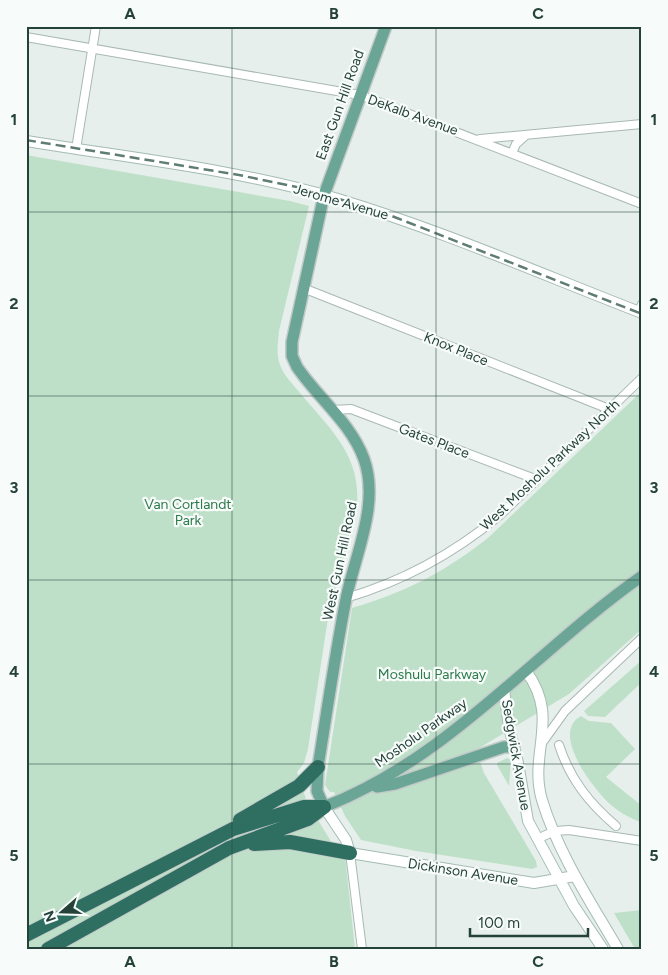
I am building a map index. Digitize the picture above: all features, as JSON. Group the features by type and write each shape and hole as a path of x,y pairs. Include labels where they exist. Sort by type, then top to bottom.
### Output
{"highway":[{"path":"222,834 239,821 299,786 318,767"},
{"name":"Mosholu Parkway","path":"26,935 222,834 259,820 304,807 324,807"},
{"name":"Mosholu Parkway","path":"48,949 229,848 308,819 324,807"},
{"path":"229,848 283,841 350,853"}],"main road":[{"name":"East Gun Hill Road","path":"324,195 386,26"},
{"name":"Jerome Avenue","path":"26,141 239,176 324,195 385,214 641,309"},
{"name":"West Gun Hill Road","path":"324,195 293,332 292,356 300,371 332,410 361,452 366,466 369,490 367,514 346,598 318,767 317,791 324,807"},
{"name":"Mosholu Parkway","path":"324,807 365,790 389,777 451,735 593,613 642,576"},
{"name":"Sedgwick Avenue","path":"526,671 536,685 544,723 539,786 542,800 575,876 618,949"},
{"name":"Sedgwick Avenue","path":"504,690 526,814 537,839 560,880 603,949"},
{"path":"365,790 395,784 497,749 514,747"},
{"path":"324,807 346,840 350,853"},
{"name":"Dickinson Avenue","path":"350,853 530,883 542,884 575,876"}],"street":[{"path":"76,149 96,26"},
{"name":"DeKalb Avenue","path":"26,37 360,95 478,139 642,204"},
{"path":"478,139 642,124"},
{"path":"512,153 516,144 527,134"},
{"name":"Knox Place","path":"303,288 609,409"},
{"name":"West Mosholu Parkway North","path":"346,598 391,583 456,549 499,516 535,479 642,378"},
{"name":"Gates Place","path":"332,410 351,409 535,479"},
{"path":"542,743 558,718 571,704 642,638"},
{"path":"559,745 571,775 581,790 594,807 616,826"},
{"path":"537,839 555,831 580,830 642,841"},
{"path":"350,853 362,949"}],"green space":[{"name":"Van Cortlandt Park","path":"26,155 290,201 309,206 279,331 278,357 286,376 332,431 349,457 357,487 357,505 328,618 308,749 304,763 297,772 307,802 332,843 345,856 355,949 26,949"},
{"name":"Moshulu Parkway","path":"642,391 642,629 569,694 476,750 484,773 536,861 537,867 532,869 416,851 361,840 345,816 334,792 330,792 325,785 352,608 407,588 457,561 489,537"},
{"path":"642,660 642,682 605,717 588,716 584,711"},
{"path":"581,716 589,721 611,723 635,749 606,777 642,806 642,823 611,805 595,788 578,762 572,748 570,735 572,724"},
{"path":"507,758 511,760 509,786 497,765 497,763"},
{"path":"642,910 642,949 635,949 614,913"}],"railway":[{"path":"26,140 239,175 306,189 379,211 642,314"}]}
